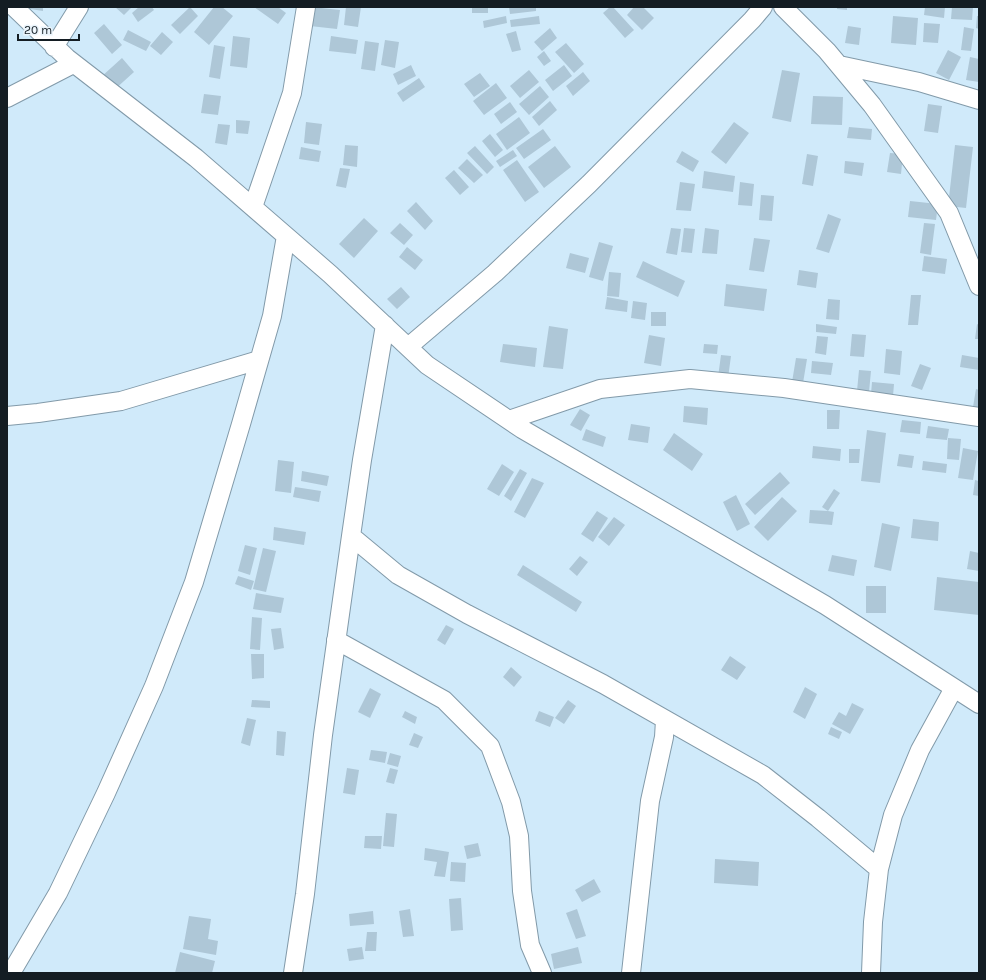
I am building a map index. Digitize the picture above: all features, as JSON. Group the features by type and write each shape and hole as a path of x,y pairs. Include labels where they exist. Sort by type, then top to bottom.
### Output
{"street":[{"path":"14,7 73,64 196,158 253,207 330,274 427,365 522,429 825,605 979,704"},
{"path":"54,47 79,7"},
{"path":"253,207 292,93 306,7"},
{"path":"408,347 495,273 589,184 752,20 763,7"},
{"path":"783,7 840,65 872,104 949,214 979,286"},
{"path":"7,98 73,64"},
{"path":"840,65 919,82 979,100"},
{"path":"10,973 58,893 106,793 154,686 194,582 272,316 286,236"},
{"path":"293,973 305,894 323,735 336,640 362,460 385,325"},
{"path":"7,416 38,413 121,400 259,360"},
{"path":"509,420 600,389 690,379 784,388 979,417"},
{"path":"351,536 398,575 467,614 603,684 763,775 818,818 879,869"},
{"path":"336,640 444,700 490,746 513,809 519,836 522,891 530,945 542,973"},
{"path":"871,973 879,869 893,815 920,750 954,688"},
{"path":"631,973 650,801 664,737 665,720"}],"building":[{"path":"43,7 43,11 24,8"},
{"path":"115,7 132,7 124,15"},
{"path":"139,7 152,7 154,10 138,22 132,13"},
{"path":"190,7 198,16 180,34 171,25"},
{"path":"214,7 222,7 233,16 209,45 194,32"},
{"path":"254,7 278,7 286,13 278,24"},
{"path":"312,7 340,10 337,29 310,26"},
{"path":"346,7 361,7 358,27 344,25"},
{"path":"472,7 488,7 488,13 472,13"},
{"path":"509,7 536,7 536,11 510,14"},
{"path":"610,7 613,7 634,30 625,38 603,13"},
{"path":"634,7 643,7 654,18 642,30 627,15"},
{"path":"837,7 847,7 847,10 837,9"},
{"path":"925,7 945,7 944,18 924,15"},
{"path":"952,7 973,7 972,20 951,19"},
{"path":"506,16 507,23 484,28 483,21"},
{"path":"539,16 540,24 511,27 510,20"},
{"path":"893,16 918,18 916,45 891,43"},
{"path":"977,16 979,16 979,29 976,28"},
{"path":"924,23 940,24 938,43 923,42"},
{"path":"104,24 122,45 112,54 94,33"},
{"path":"848,26 861,28 859,45 845,43"},
{"path":"964,27 974,29 971,51 961,50"},
{"path":"550,28 557,38 542,51 534,42"},
{"path":"128,30 151,42 146,51 123,40"},
{"path":"516,31 521,50 512,52 506,34"},
{"path":"162,32 173,42 161,55 150,46"},
{"path":"233,36 250,38 247,68 230,66"},
{"path":"331,36 358,40 356,54 329,51"},
{"path":"385,40 399,42 395,68 381,65"},
{"path":"365,41 379,43 375,71 361,69"},
{"path":"566,43 584,64 574,73 555,52"},
{"path":"214,45 225,47 220,79 209,77"},
{"path":"948,50 961,57 949,80 936,73"},
{"path":"544,51 551,61 544,66 537,57"},
{"path":"970,57 979,59 979,82 966,80"},
{"path":"122,58 134,72 113,91 101,77"},
{"path":"411,65 416,76 398,85 393,74"},
{"path":"564,65 572,76 553,91 545,80"},
{"path":"529,70 539,82 520,98 510,86"},
{"path":"782,70 800,73 791,122 772,118"},
{"path":"583,72 590,81 573,96 566,86"},
{"path":"480,73 490,86 474,97 464,84"},
{"path":"419,78 425,87 403,102 397,93"},
{"path":"496,83 507,98 484,115 473,101"},
{"path":"540,86 549,97 529,115 519,104"},
{"path":"204,94 221,96 218,115 201,113"},
{"path":"813,96 843,97 842,125 811,124"},
{"path":"550,101 557,110 539,126 532,117"},
{"path":"510,102 517,112 501,124 494,114"},
{"path":"928,104 942,106 938,133 924,131"},
{"path":"519,117 530,133 507,150 496,134"},
{"path":"236,120 250,121 248,134 236,133"},
{"path":"306,122 322,124 319,145 304,143"},
{"path":"734,122 749,133 726,164 711,152"},
{"path":"218,124 230,125 227,145 215,143"},
{"path":"849,127 872,129 871,140 847,138"},
{"path":"543,129 551,140 524,159 516,148"},
{"path":"490,134 503,150 495,157 482,141"},
{"path":"345,145 358,146 357,167 343,165"},
{"path":"955,145 973,147 966,208 948,206"},
{"path":"475,146 494,167 487,174 467,153"},
{"path":"555,146 571,167 544,188 528,167"},
{"path":"301,147 321,151 319,162 299,159"},
{"path":"513,150 517,156 500,167 496,161"},
{"path":"682,151 699,161 693,172 676,162"},
{"path":"890,153 903,154 901,174 887,172"},
{"path":"807,154 818,156 813,186 802,184"},
{"path":"467,159 483,175 474,183 458,168"},
{"path":"517,160 539,192 525,202 503,170"},
{"path":"845,161 864,163 862,176 844,173"},
{"path":"340,168 350,169 346,188 336,186"},
{"path":"454,170 469,187 460,195 445,178"},
{"path":"704,171 735,176 733,192 702,188"},
{"path":"680,182 695,184 691,211 676,210"},
{"path":"740,182 754,184 752,206 738,205"},
{"path":"761,195 774,196 772,221 759,220"},
{"path":"910,201 938,204 936,220 908,217"},
{"path":"416,202 433,221 425,230 407,211"},
{"path":"828,214 841,219 829,253 816,249"},
{"path":"364,218 378,231 354,258 339,244"},
{"path":"400,223 413,235 404,245 390,233"},
{"path":"924,223 935,224 931,255 920,253"},
{"path":"671,228 681,229 677,255 666,253"},
{"path":"684,228 695,229 692,253 681,252"},
{"path":"705,228 719,230 717,254 702,253"},
{"path":"754,238 770,240 764,272 749,270"},
{"path":"599,242 613,246 603,281 589,277"},
{"path":"407,247 423,260 415,270 399,257"},
{"path":"570,253 589,258 585,273 566,268"},
{"path":"924,256 947,259 945,274 922,271"},
{"path":"643,261 685,281 678,297 636,277"},
{"path":"799,270 818,273 816,288 797,285"},
{"path":"609,272 621,273 619,297 607,296"},
{"path":"726,284 767,289 764,311 724,306"},
{"path":"401,287 410,297 397,309 387,299"},
{"path":"911,295 921,295 918,325 908,325"},
{"path":"607,297 628,301 627,312 605,309"},
{"path":"828,299 840,300 839,320 826,319"},
{"path":"633,301 647,303 645,320 631,318"},
{"path":"651,312 666,312 666,326 651,326"},
{"path":"816,324 837,327 836,334 816,332"},
{"path":"977,324 979,325 979,339 975,339"},
{"path":"549,326 568,329 563,369 543,367"},
{"path":"852,334 866,335 864,357 850,356"},
{"path":"649,335 665,338 661,366 644,363"},
{"path":"817,336 828,337 826,355 815,353"},
{"path":"503,344 537,348 535,367 500,362"},
{"path":"704,344 718,345 717,354 703,353"},
{"path":"886,349 902,351 900,375 884,373"},
{"path":"721,355 731,356 728,378 718,377"},
{"path":"962,355 979,358 979,370 960,367"},
{"path":"796,358 807,359 803,383 792,382"},
{"path":"812,361 833,363 831,375 811,373"},
{"path":"920,364 931,368 922,390 911,386"},
{"path":"859,370 871,371 869,392 857,391"},
{"path":"872,382 894,384 893,396 871,394"},
{"path":"976,389 979,390 979,408 973,407"},
{"path":"684,406 708,408 707,425 683,422"},
{"path":"580,409 590,415 581,431 570,425"},
{"path":"827,410 840,410 839,429 827,429"},
{"path":"902,420 921,422 920,434 900,432"},
{"path":"631,424 650,427 648,443 628,440"},
{"path":"928,426 949,429 947,440 926,438"},
{"path":"586,429 606,437 603,447 582,440"},
{"path":"867,430 886,433 880,483 861,481"},
{"path":"674,433 703,454 692,471 663,450"},
{"path":"948,438 961,439 959,460 947,459"},
{"path":"813,446 841,449 840,461 812,458"},
{"path":"963,448 978,451 973,480 958,478"},
{"path":"849,449 860,449 859,463 849,463"},
{"path":"899,454 914,456 912,468 897,466"},
{"path":"278,460 294,462 291,493 275,491"},
{"path":"923,461 947,464 946,473 922,470"},
{"path":"502,464 514,472 499,496 487,489"},
{"path":"520,469 527,473 511,501 504,496"},
{"path":"302,471 329,476 327,486 301,481"},
{"path":"780,472 790,483 755,515 745,504"},
{"path":"532,478 544,483 525,518 514,512"},
{"path":"975,480 979,481 979,496 973,495"},
{"path":"295,487 321,491 319,502 293,497"},
{"path":"834,489 840,493 828,511 822,507"},
{"path":"736,495 750,524 737,531 723,502"},
{"path":"782,497 797,511 768,541 754,527"},
{"path":"810,510 834,512 832,525 809,523"},
{"path":"597,511 608,518 593,542 581,534"},
{"path":"614,517 625,525 609,546 598,537"},
{"path":"913,519 939,522 938,541 911,538"},
{"path":"882,523 900,527 891,571 874,567"},
{"path":"274,527 306,532 304,545 273,540"},
{"path":"245,545 257,548 250,575 238,571"},
{"path":"263,548 276,551 266,592 253,589"},
{"path":"970,551 979,553 979,571 967,569"},
{"path":"832,555 857,560 854,576 828,571"},
{"path":"580,556 588,562 577,576 569,569"},
{"path":"523,565 582,602 576,612 517,575"},
{"path":"238,576 254,581 251,590 235,584"},
{"path":"937,577 979,582 979,615 934,610"},
{"path":"866,586 886,586 886,613 866,613"},
{"path":"256,593 284,598 281,613 253,609"},
{"path":"252,617 262,618 260,650 250,649"},
{"path":"446,625 454,629 445,645 437,640"},
{"path":"281,628 284,648 274,650 271,629"},
{"path":"251,654 264,654 264,678 252,679"},
{"path":"730,656 746,667 737,680 721,670"},
{"path":"511,667 522,677 514,687 503,677"},
{"path":"805,687 817,694 805,719 793,712"},
{"path":"370,688 381,694 370,718 358,712"},
{"path":"252,700 270,701 270,708 251,707"},
{"path":"568,700 576,706 564,724 555,718"},
{"path":"852,703 864,709 850,734 832,724 839,712 846,716"},
{"path":"405,711 417,717 415,724 402,717"},
{"path":"539,711 554,717 550,727 535,721"},
{"path":"247,718 256,720 250,746 241,743"},
{"path":"831,727 842,732 839,739 828,734"},
{"path":"277,731 286,732 284,756 276,755"},
{"path":"414,733 423,737 418,748 409,745"},
{"path":"371,750 387,752 385,763 369,760"},
{"path":"390,753 401,756 398,767 387,764"},
{"path":"347,768 359,770 355,795 343,793"},
{"path":"390,768 398,770 394,784 386,782"},
{"path":"386,813 397,814 394,847 383,846"},
{"path":"365,836 382,836 381,849 364,848"},
{"path":"478,843 481,856 467,859 464,846"},
{"path":"425,848 449,852 445,877 434,876 437,862 424,860"},
{"path":"715,859 759,862 758,886 714,883"},
{"path":"451,862 466,863 465,882 450,881"},
{"path":"594,879 601,892 582,902 575,890"},
{"path":"461,898 463,930 451,931 449,899"},
{"path":"410,909 414,936 403,937 399,911"},
{"path":"577,909 586,936 576,939 566,913"},
{"path":"373,911 374,924 350,926 349,914"},
{"path":"189,916 211,919 208,939 218,941 216,955 183,949"},
{"path":"367,932 377,932 376,951 365,951"},
{"path":"362,947 364,959 349,961 347,949"},
{"path":"578,947 582,963 554,969 551,954"},
{"path":"180,952 215,961 212,973 175,973"}]}
